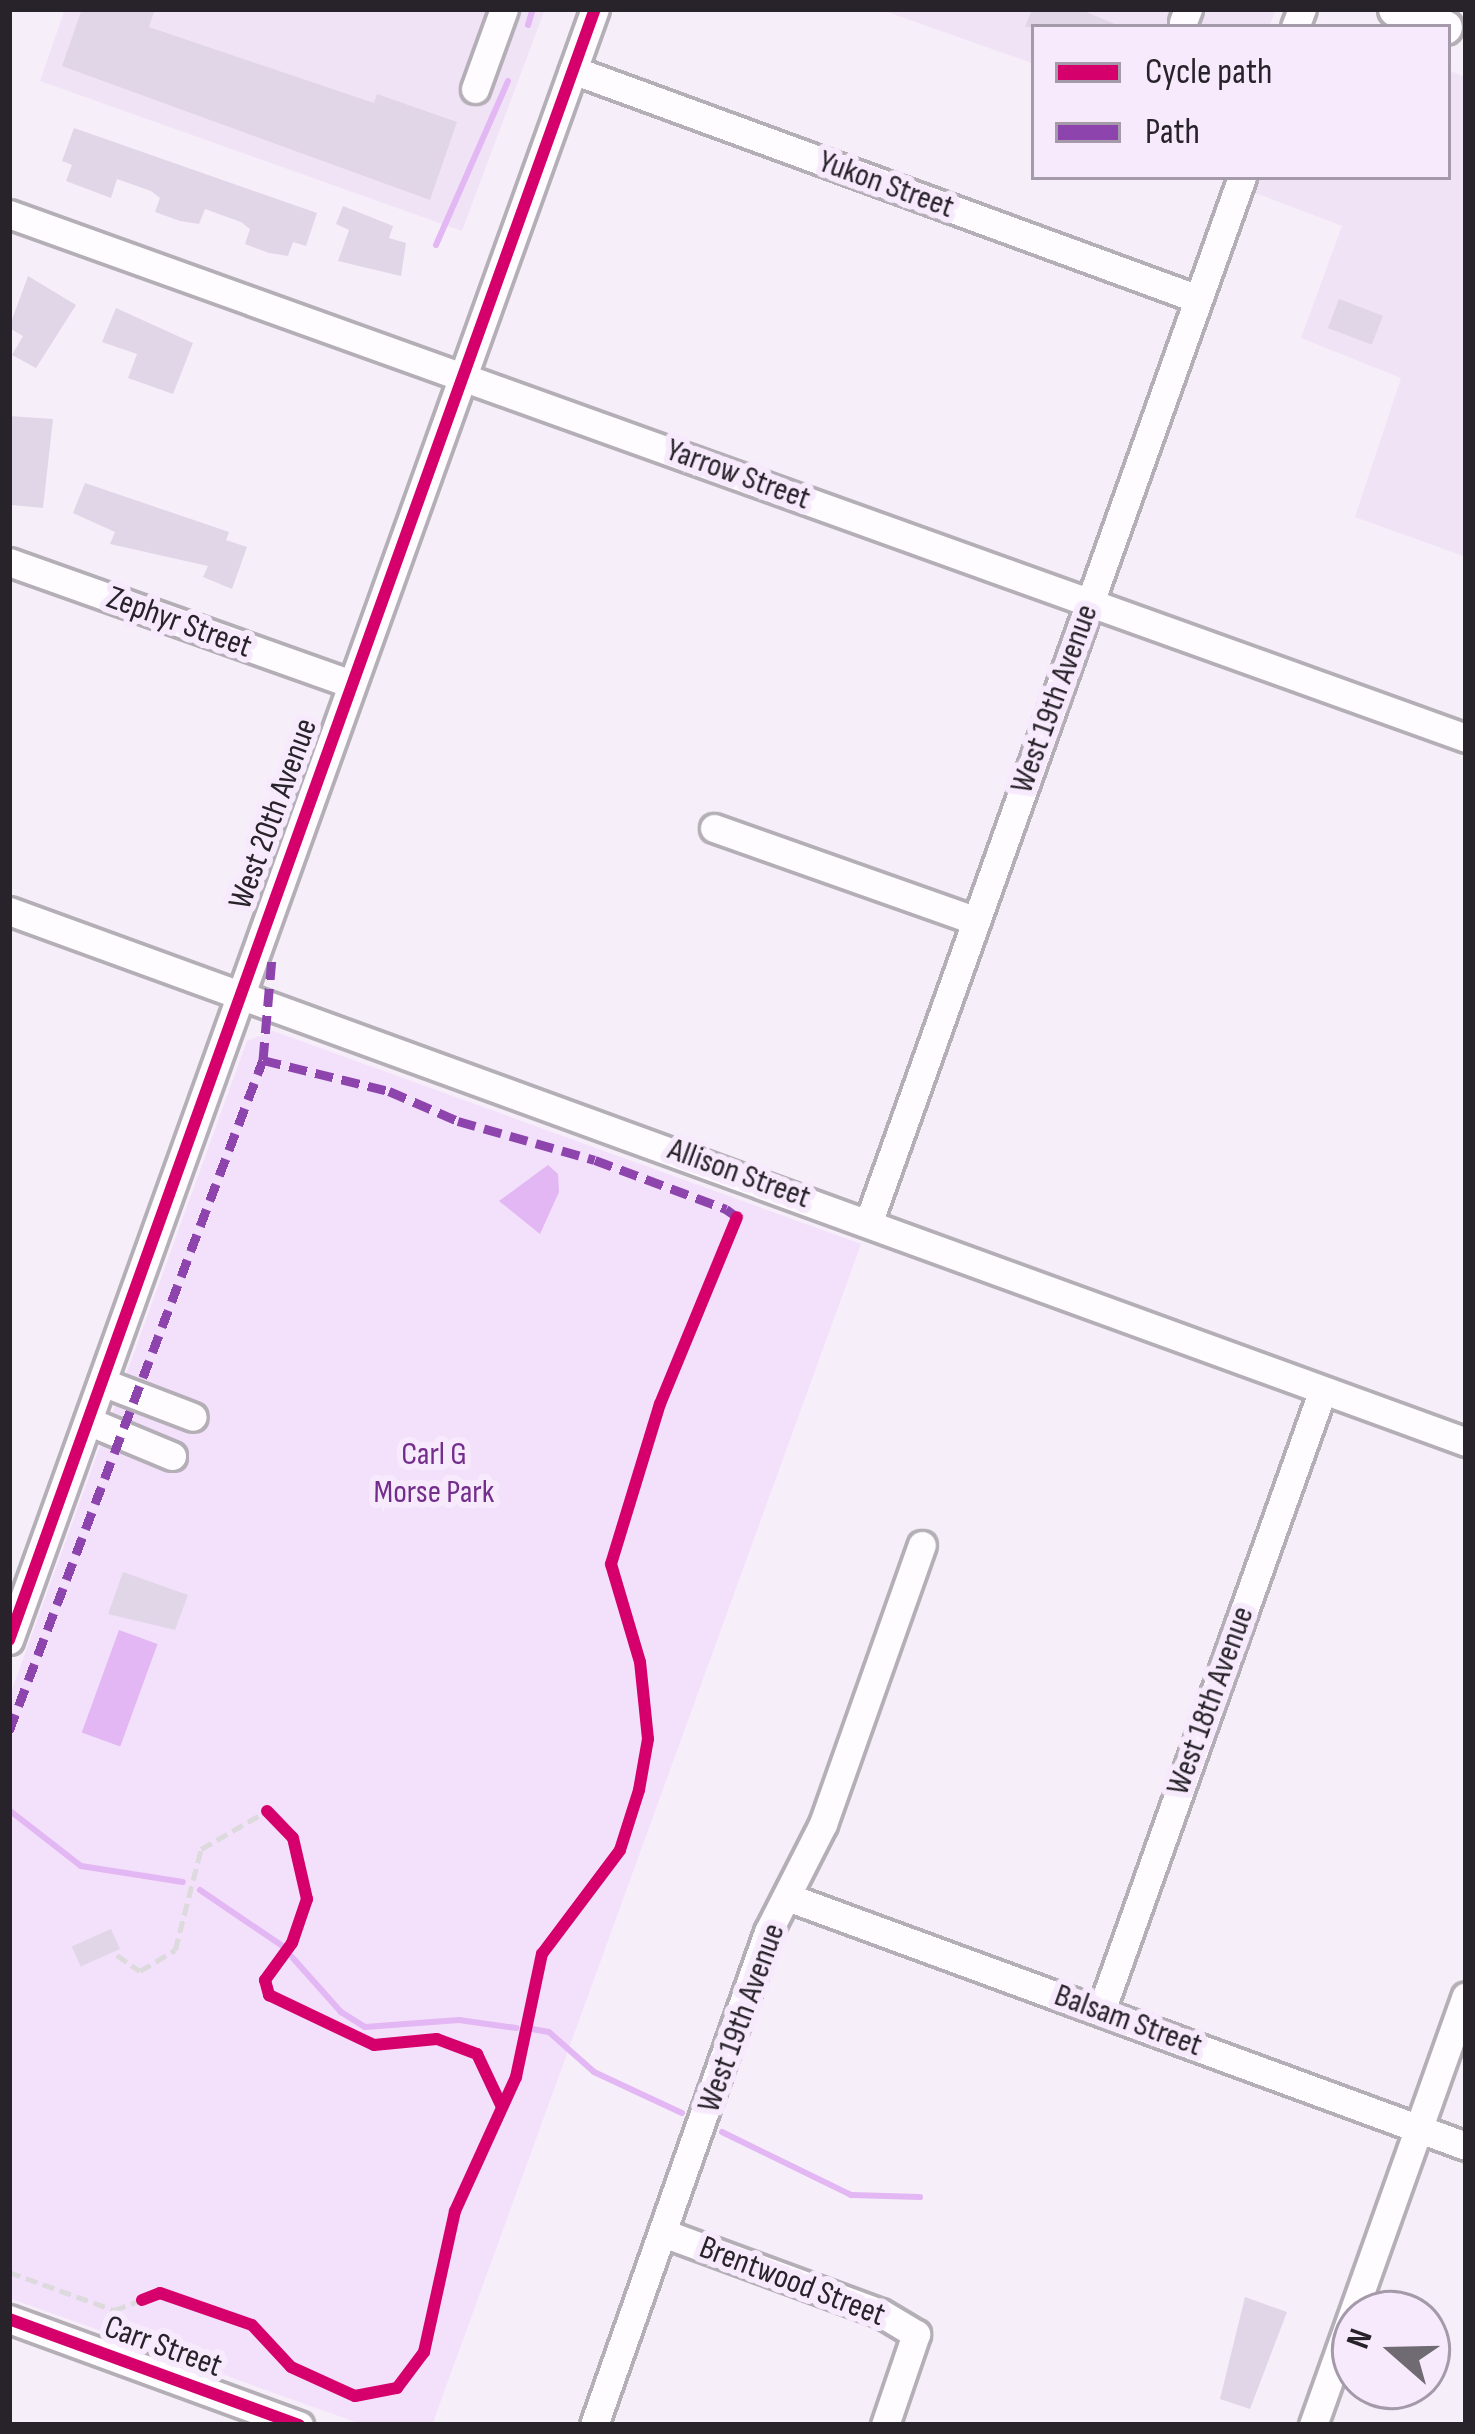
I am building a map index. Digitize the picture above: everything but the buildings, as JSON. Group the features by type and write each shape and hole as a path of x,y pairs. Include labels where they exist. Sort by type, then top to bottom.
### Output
{"main road":[{"path":"1396,9 1435,24"}],"street":[{"path":"475,89 504,9"},
{"name":"West 20th Avenue","path":"9,1640 459,374 595,9"},
{"name":"Yukon Street","path":"574,70 1198,299"},
{"name":"West 19th Avenue","path":"869,1221 1241,180"},
{"name":"Yarrow Street","path":"9,214 1466,738"},
{"name":"Zephyr Street","path":"9,562 349,683"},
{"path":"714,828 976,921"},
{"name":"Allison Street","path":"9,911 1466,1442"},
{"path":"102,1382 193,1417"},
{"name":"West 18th Avenue","path":"1101,2011 1322,1392"},
{"path":"88,1420 172,1456"},
{"name":"West 19th Avenue","path":"594,2425 666,2234 768,1932 790,1898 922,1545"},
{"name":"Balsam Street","path":"790,1898 1466,2146"},
{"path":"1312,2425 1466,1996"},
{"name":"Brentwood Street","path":"666,2234 881,2313 916,2334 885,2425"},
{"name":"Carr Street","path":"9,2319 298,2425"}],"path":[{"path":"117,1955 140,1971 175,1950 201,1849 267,1811"},
{"path":"9,2272 114,2310 142,2300"}],"shaded area":[{"path":"65,9 545,9 462,231 40,81"},
{"path":"879,9 1276,9 1270,24 1031,24 1031,63"},
{"path":"1451,71 1466,77 1466,557 1355,517 1401,378 1301,338 1342,226 1248,190 1253,180 1451,180"},
{"path":"548,1165 558,1174 559,1192 540,1234 499,1201"},
{"path":"119,1630 158,1644 120,1746 82,1732"}],"green space":[{"name":"Carl G Morse Park","path":"273,1031 861,1244 432,2425 364,2425 9,2298 9,1698 247,1041"}],"waterway":[{"path":"528,25 533,9"},
{"path":"436,245 508,81"},
{"path":"9,1810 81,1866 183,1882"},
{"path":"200,1890 281,1945"},
{"path":"292,1957 341,2012 365,2027 459,2020 516,2028"},
{"path":"532,2029 549,2032 594,2072 682,2113"},
{"path":"722,2132 851,2195 920,2197"}],"marked path":[{"path":"9,1731 263,1060 272,957"},
{"path":"263,1060 389,1091 458,1121 595,1160 726,1209 737,1217 734,1224"}],"cycle path":[{"path":"9,1640 595,9"},
{"path":"142,2300 160,2293 252,2325 291,2367 355,2396 397,2388 424,2352 455,2211 516,2077 542,1954 620,1850 639,1790 648,1739 640,1662 611,1564 660,1404 737,1217"},
{"path":"267,1811 293,1838 307,1899 292,1943 265,1980 269,1995 374,2045 437,2039 477,2054 501,2105"},
{"path":"9,2319 299,2425"}]}
